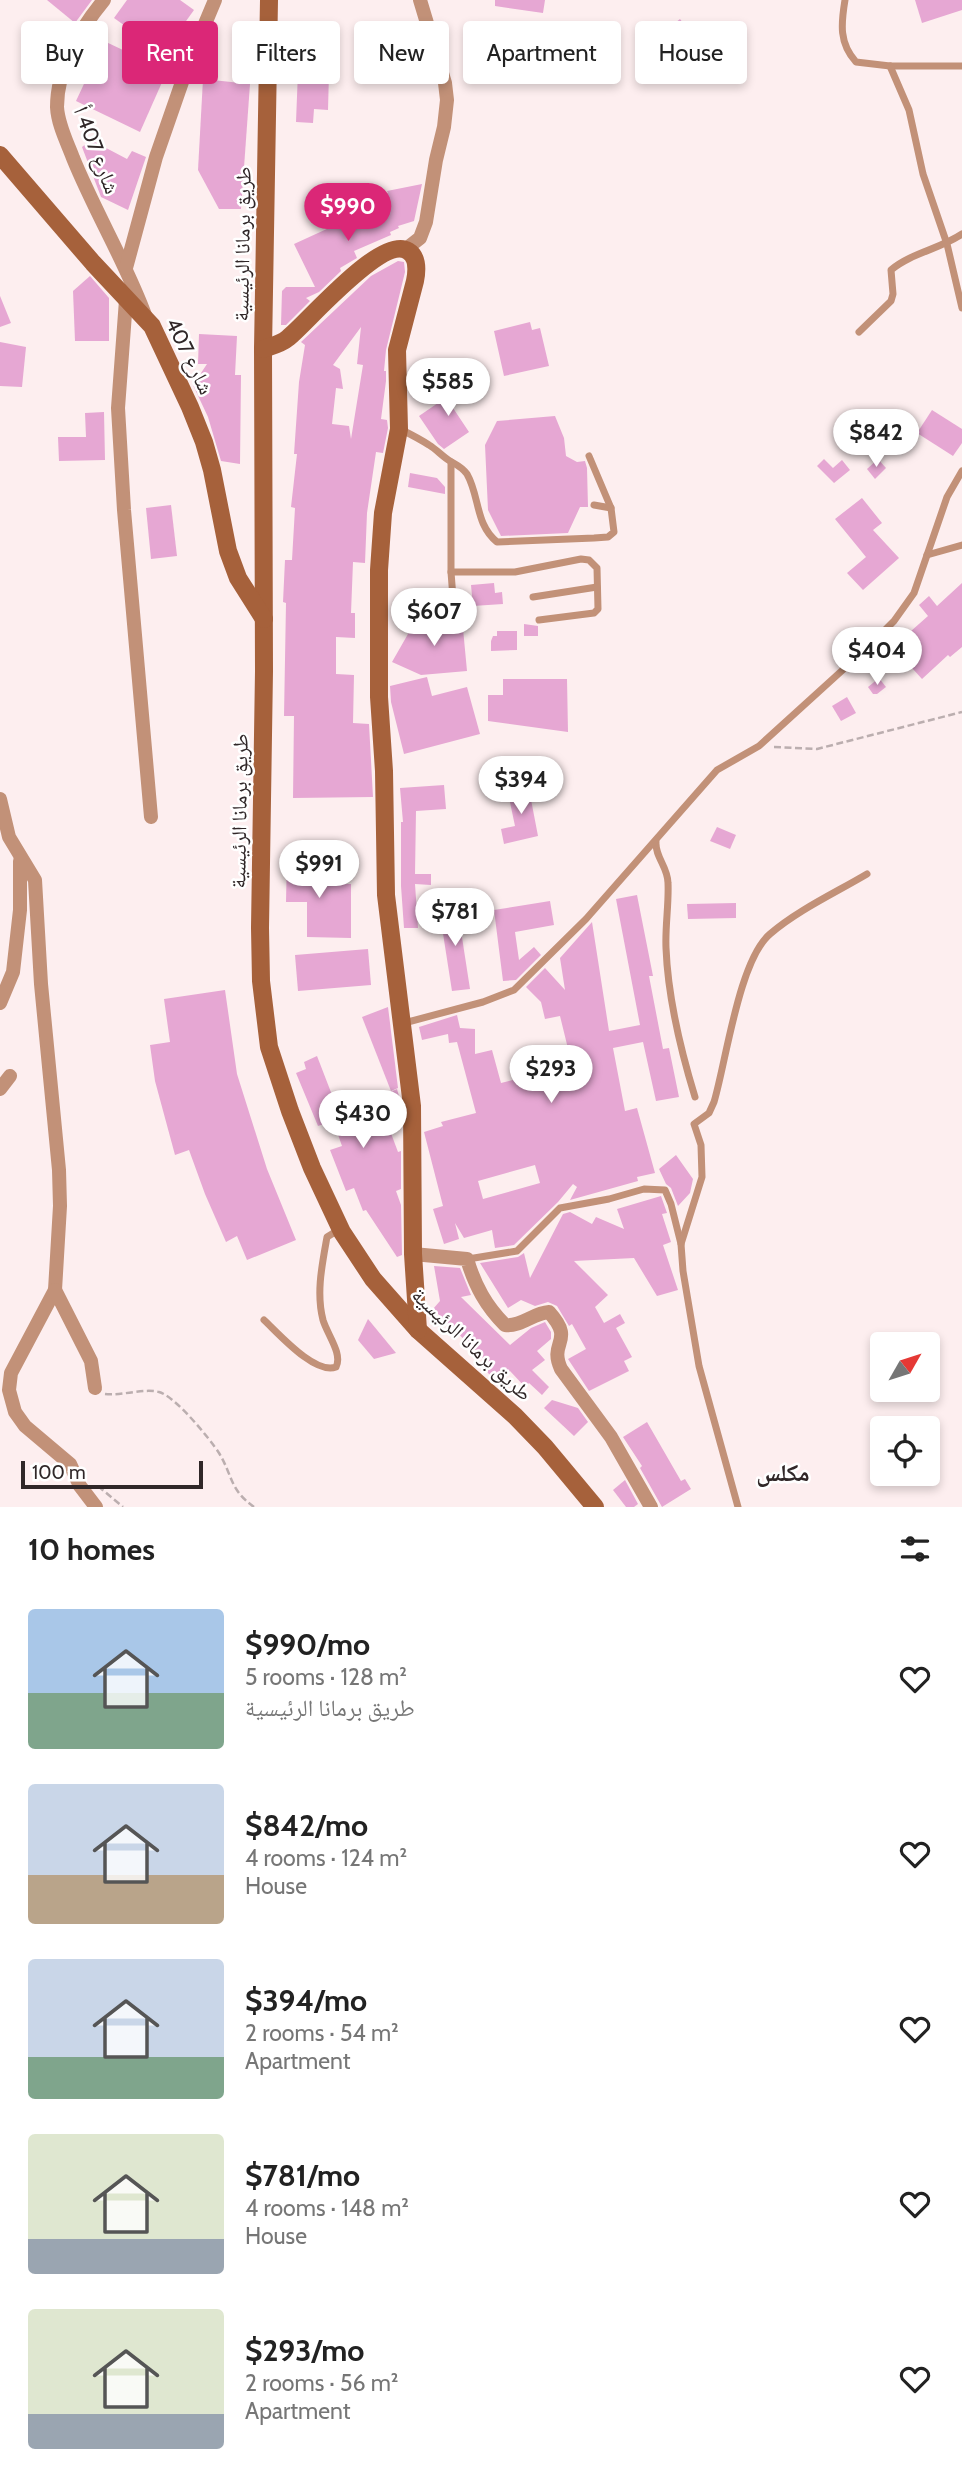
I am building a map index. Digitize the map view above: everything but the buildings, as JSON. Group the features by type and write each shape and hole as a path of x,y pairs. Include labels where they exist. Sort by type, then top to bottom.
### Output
{"street":[{"name":"شارع 407 أ","path":"104,0 79,34 65,69 57,107 60,125 83,182 126,268 145,317"},
{"path":"126,268 156,157 189,62 215,0"},
{"name":"طريق برمانا الرئيسية","path":"269,0 263,349 261,982 269,1046 312,1168 341,1229 373,1279 418,1330 515,1416 595,1507"},
{"path":"406,249 420,238 426,222 447,113 445,83 419,0"},
{"name":"شارع 407","path":"0,155 126,300 145,317 190,407 204,442 228,551 238,578 264,619"},
{"path":"263,349 285,341 349,279 384,252 393,248 406,249 412,255 417,270 397,350 399,429 382,524 379,570 379,697 384,771 386,895 412,1106 413,1254 418,1330"},
{"path":"126,300 118,408 124,510 151,817"},
{"path":"0,799 9,837 35,880 60,1206 55,1290 6,1371 15,1412 35,1437 70,1464 80,1486 96,1507"},
{"path":"0,1003 13,972 22,882 20,859"},
{"path":"0,1089 10,1076"},
{"path":"413,1254 467,1259 483,1299 505,1325 512,1326 543,1312 549,1312 555,1318 562,1331 556,1358 561,1369 611,1437 651,1507"},
{"path":"55,1290 91,1361 94,1388"}],"lane":[{"path":"845,0 842,37 856,62 890,66 962,66"},
{"path":"890,66 909,110 923,174 947,244 962,308"},
{"path":"859,332 891,301 891,270 947,244 962,234"},
{"path":"399,429 428,444 466,472 482,525 497,542 608,537 614,532 611,508 589,456"},
{"path":"451,462 451,572 454,611"},
{"path":"403,1023 483,1002 514,990 586,919 717,770 759,746 894,621 914,593 947,498 962,471"},
{"path":"594,505 611,508"},
{"path":"927,555 962,545"},
{"path":"451,572 515,572 581,559 589,560 597,568 598,609 594,613 539,620"},
{"path":"533,597 597,587"},
{"path":"656,842 655,851 664,864 668,880 668,987 680,1046 695,1097"},
{"path":"681,1244 702,1177 701,1145 694,1124 709,1113 714,1102 737,1008 757,951 768,935 867,874"},
{"path":"467,1259 517,1251 559,1208 609,1199 644,1189 665,1190 681,1244 699,1366 738,1507"},
{"path":"264,1320 313,1363 331,1369 336,1367 338,1358 320,1306 320,1272 327,1237 341,1229"}],"path":[{"path":"759,746 817,749 962,712"},
{"path":"94,1388 98,1393 110,1395 159,1392 176,1401 220,1454 232,1485 245,1501 254,1507"}],"district":[{"name":"مكلس","path":"783,1472"}]}
